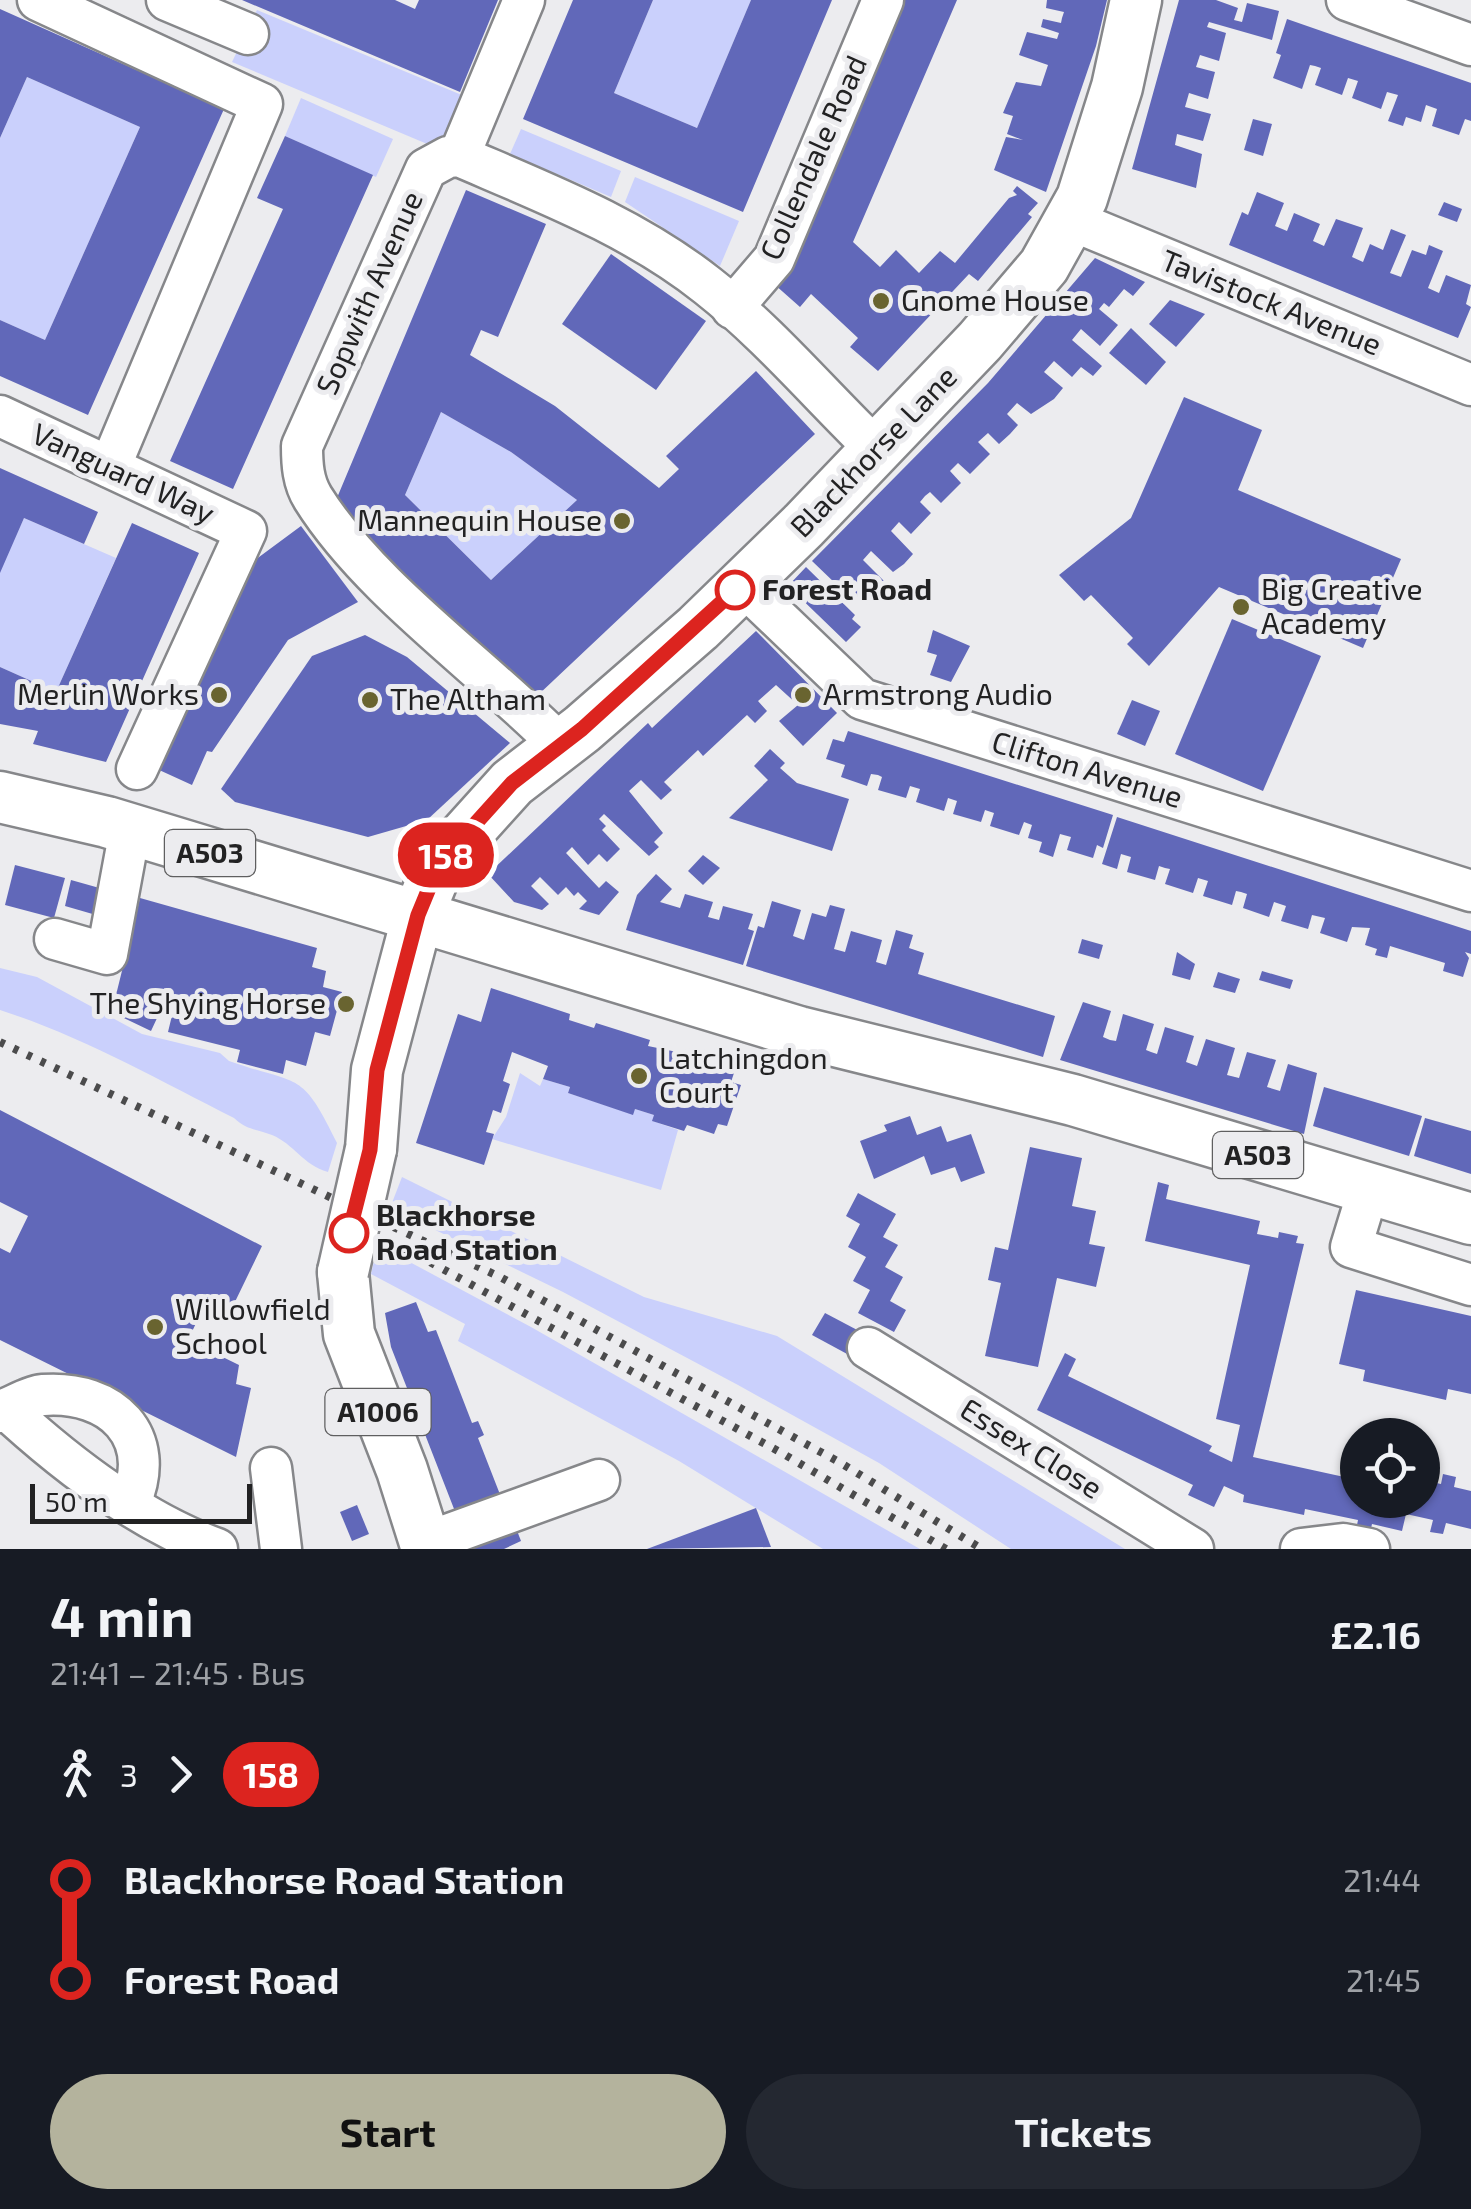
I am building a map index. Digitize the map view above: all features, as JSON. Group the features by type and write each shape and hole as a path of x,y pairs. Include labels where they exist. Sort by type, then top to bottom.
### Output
{"main road":[{"name":"Blackhorse Lane","path":"418,915 446,855 512,783 582,729 698,628 878,450 980,342 1044,266 1071,220 1116,87 1136,0"},
{"name":"A503","path":"0,797 130,830 799,1032 1074,1100 1471,1219"},
{"name":"A1006","path":"418,915 377,1070 370,1150 343,1272 349,1334 426,1546"}],"street":[{"path":"38,0 262,104 110,467"},
{"path":"524,0 459,156 608,222 708,286 878,450"},
{"name":"Collendale Road","path":"732,308 774,259 883,0"},
{"path":"1348,0 1471,45"},
{"path":"190,4 248,34"},
{"name":"Sopwith Avenue","path":"459,156 436,162 414,187 302,446 302,468 311,495 352,549 558,744"},
{"name":"Tavistock Avenue","path":"1071,220 1471,384"},
{"name":"Vanguard Way","path":"0,416 246,532 138,769"},
{"name":"Clifton Avenue","path":"742,584 862,699 1471,891"},
{"path":"55,938 107,954 130,830"},
{"path":"1368,1188 1351,1247 1471,1285"},
{"name":"Essex Close","path":"868,1348 1193,1549"},
{"path":"130,1503 140,1480 142,1455 134,1430 105,1409 71,1396 39,1394 3,1410 58,1456 130,1503 216,1549"},
{"path":"271,1468 281,1549"},
{"path":"426,1546 599,1480"},
{"path":"1300,1549 1343,1544 1364,1549"}],"shaded area":[{"path":"653,0 751,0 697,128 614,93"},
{"path":"257,10 469,98 448,138 432,146 232,62"},
{"path":"27,77 140,127 45,340 0,320 0,138"},
{"path":"301,98 393,139 376,177 285,136"},
{"path":"521,129 621,171 611,197 510,154"},
{"path":"635,177 739,221 720,266 625,202"},
{"path":"441,412 511,452 577,500 491,580 405,495"},
{"path":"24,518 116,558 56,692 0,667 0,569"},
{"path":"0,968 37,977 142,1034 220,1053 229,1061 296,1084 315,1102 337,1143 328,1172 272,1135 243,1125 60,1032 0,1010"},
{"path":"520,1073 540,1086 543,1079 570,1087 568,1093 632,1114 635,1109 654,1115 653,1121 678,1130 661,1190 492,1139 506,1117"},
{"path":"402,1177 644,1297 777,1336 1125,1549 1011,1549 879,1463 738,1385 563,1292 390,1208"},
{"path":"378,1245 531,1327 920,1549 823,1549 679,1461 458,1341 465,1324 371,1274"}],"building":[{"path":"242,0 395,0 415,9 419,0 498,0 460,92"},
{"path":"573,0 653,0 614,93 697,128 751,0 832,0 743,212 523,119"},
{"path":"904,0 957,0 853,242 880,267 896,250 919,273 940,251 955,263 1009,198 1017,195 1013,191 1017,186 1038,203 1028,214 1032,217 978,281 969,274 878,371 850,347 858,338 811,294 800,307 774,284 809,221"},
{"path":"1047,0 1107,0 1096,46 1046,192 994,170 1006,137 1023,140 1007,134 1013,116 1003,113 1016,82 1041,86 1048,65 1019,55 1027,32 1057,39 1059,33 1041,27 1043,19 1061,23 1064,12 1046,8"},
{"path":"1179,0 1216,0 1238,8 1234,20 1242,22 1247,3 1279,11 1272,40 1209,22 1207,27 1226,33 1219,61 1200,55 1196,67 1215,72 1208,99 1189,93 1185,107 1211,114 1203,141 1177,134 1175,145 1202,154 1196,188 1132,169"},
{"path":"0,9 224,109 88,415 0,376 0,320 45,340 140,127 27,77 0,138"},
{"path":"1287,19 1471,83 1471,121 1465,119 1459,135 1432,126 1437,109 1426,105 1421,122 1406,117 1403,126 1388,121 1398,95 1387,92 1381,109 1352,98 1358,81 1348,78 1342,95 1315,85 1321,68 1315,66 1310,65 1302,89 1273,78"},
{"path":"1253,119 1272,124 1263,156 1244,150"},
{"path":"285,136 373,175 233,489 170,461 283,209 257,198"},
{"name":"Mannequin House","path":"466,190 546,224 498,337 481,330 470,355 555,406 659,488 679,469 666,456 756,371 815,434 537,696 467,644 334,505","holes":["441,412 511,452 577,500 491,580 405,495"]},
{"path":"1257,192 1284,203 1275,226 1287,231 1294,213 1320,224 1313,241 1324,246 1336,219 1363,228 1352,257 1363,262 1370,244 1383,250 1391,229 1406,235 1390,273 1401,277 1412,250 1426,255 1429,245 1443,251 1428,288 1439,293 1446,275 1471,285 1466,304 1471,307 1458,338 1229,245 1242,212 1248,215"},
{"path":"1444,202 1462,209 1457,222 1438,215"},
{"path":"611,254 706,321 656,390 562,324"},
{"path":"1095,258 1145,282 1133,296 1124,289 1109,307 1104,303 1099,309 1118,325 1100,346 1081,329 1072,340 1102,366 1093,376 1081,367 1072,377 1054,361 1044,372 1063,388 1054,399 1031,414 1017,403 1007,414 1018,425 1010,434 999,444 988,433 978,442 990,454 970,474 958,463 950,471 961,483 941,503 930,492 925,496 920,502 931,513 911,534 899,522 891,531 913,554 904,564 893,572 871,551 863,560 890,587 879,597 876,594 866,605 841,581 837,585 812,561 988,383"},
{"path":"1170,300 1205,314 1176,347 1149,324"},
{"path":"1131,328 1166,362 1146,385 1109,353"},
{"path":"1184,397 1262,430 1238,490 1401,559 1363,648 1219,587 1149,666 1127,644 1133,638 1091,595 1084,601 1059,575 1131,518"},
{"path":"0,468 98,512 84,544 24,518 0,573"},
{"path":"132,523 199,553 106,762 33,744 38,731 0,724 0,667 56,692"},
{"name":"Merlin Works","path":"301,526 358,602 288,640 212,752 207,751 192,785 157,769 244,568"},
{"path":"806,567 855,615 852,619 861,627 846,642 788,586"},
{"path":"1232,619 1321,656 1263,791 1175,754"},
{"path":"933,630 970,646 951,682 930,675 937,655 927,652"},
{"path":"756,631 837,713 803,746 779,721 798,705 776,685 758,701 767,711 755,723 747,715 703,756 698,750 664,782 672,790 661,800 641,780 629,791 663,833 654,842 659,847 649,856 604,814 599,819 606,826 602,830 620,849 607,862 599,854 588,865 572,847 566,853 599,888 606,881 619,892 599,915 579,909 587,901 578,892 574,896 566,887 558,895 540,877 531,886 549,904 542,910 514,902 488,874 648,723 652,728"},
{"name":"The Altham","path":"365,635 407,657 510,743 427,820 368,837 235,802 221,789 312,656"},
{"path":"1132,700 1160,711 1145,746 1117,734"},
{"path":"848,731 1113,815 1103,848 1097,845 1093,858 1067,850 1071,837 1060,834 1053,857 1039,852 1042,842 1028,838 1032,825 1024,822 1019,835 990,826 994,813 985,810 981,822 953,814 957,801 948,798 944,811 916,802 920,789 910,786 906,798 878,790 882,777 878,775 871,774 867,786 841,777 845,765 826,759 833,739 844,742"},
{"path":"770,749 785,763 780,768 797,783 849,799 832,851 729,818 768,780 754,766"},
{"path":"1117,817 1471,931 1471,954 1465,952 1469,958 1463,977 1443,971 1445,963 1390,946 1387,958 1375,955 1377,949 1365,945 1370,928 1352,927 1347,942 1320,933 1325,918 1312,915 1308,929 1281,921 1286,906 1274,902 1269,917 1243,908 1247,894 1241,892 1236,891 1232,905 1203,896 1208,881 1198,878 1193,893 1165,884 1170,869 1159,866 1155,880 1127,872 1131,857 1121,854 1117,869 1102,864"},
{"path":"703,855 720,868 703,885 688,871"},
{"path":"15,865 65,878 54,918 5,905"},
{"path":"656,874 672,889 660,902 680,908 685,894 713,902 708,917 719,920 723,906 753,914 748,929 754,931 743,965 626,930 637,895"},
{"path":"71,880 103,889 96,915 65,906"},
{"path":"140,898 317,948 312,967 326,971 323,987 342,992 330,1036 315,1032 306,1066 286,1060 283,1074 237,1062 240,1050 168,1032 175,1003 165,1001 151,1031 105,1009 117,991"},
{"path":"772,901 801,910 793,936 804,940 812,913 826,917 830,905 845,909 834,949 845,952 851,931 882,940 876,962 886,965 896,930 913,935 909,948 924,953 918,974 1055,1016 1043,1057 746,966 758,926 764,928"},
{"path":"1082,939 1103,945 1099,959 1078,953"},
{"path":"1177,952 1195,964 1190,980 1172,975"},
{"path":"1262,971 1293,980 1290,989 1259,980"},
{"path":"1218,972 1240,979 1235,993 1213,987"},
{"name":"Latchingdon Court","path":"491,988 570,1014 569,1020 594,1028 596,1023 650,1040 648,1046 706,1058 704,1064 734,1073 731,1082 741,1085 727,1126 718,1124 714,1134 687,1125 684,1131 652,1121 654,1115 635,1109 633,1115 568,1093 570,1087 543,1079 548,1066 512,1052 503,1081 510,1084 501,1113 493,1110 486,1132 494,1134 484,1165 416,1143 458,1014 481,1022"},
{"path":"1083,1002 1111,1011 1103,1037 1110,1040 1116,1041 1123,1014 1154,1024 1146,1050 1157,1054 1165,1027 1194,1036 1186,1062 1197,1066 1206,1039 1235,1048 1227,1075 1239,1078 1247,1052 1276,1060 1267,1087 1280,1091 1288,1064 1317,1073 1304,1134 1060,1060"},
{"path":"1324,1087 1422,1116 1409,1156 1313,1126"},
{"path":"0,1110 262,1246 232,1308 209,1296 188,1340 239,1365 236,1384 251,1388 236,1457 0,1340 0,1248 10,1253 28,1216 0,1202"},
{"path":"910,1116 917,1135 941,1126 947,1142 971,1134 985,1173 961,1182 955,1167 931,1175 924,1156 874,1179 860,1141 887,1131 884,1125"},
{"path":"1425,1118 1471,1131 1471,1174 1414,1156"},
{"path":"1030,1147 1082,1158 1072,1206 1096,1211 1089,1244 1105,1247 1096,1287 1057,1278 1038,1367 985,1356 1001,1283 988,1280 995,1247 1008,1250"},
{"path":"1158,1182 1169,1185 1166,1199 1260,1221 1257,1234 1278,1238 1279,1232 1298,1236 1296,1243 1304,1244 1253,1457 1340,1476 1340,1516 1305,1509 1304,1515 1243,1502 1244,1495 1224,1486 1214,1507 1188,1495 1193,1485 1037,1410 1065,1353 1076,1359 1068,1376 1212,1446 1209,1451 1232,1462 1240,1425 1216,1419 1250,1265 1145,1241"},
{"path":"858,1193 896,1214 883,1237 898,1245 885,1267 903,1277 890,1301 906,1310 894,1332 858,1313 870,1290 853,1281 866,1257 848,1247 860,1224 846,1216"},
{"path":"1356,1290 1471,1316 1471,1394 1448,1389 1446,1400 1363,1381 1365,1370 1339,1364"},
{"path":"416,1302 428,1332 436,1330 472,1423 478,1421 484,1435 478,1438 501,1497 456,1514 391,1347 385,1313"},
{"path":"825,1313 861,1332 849,1355 812,1335"},
{"path":"1443,1474 1456,1477 1454,1487 1471,1491 1471,1529 1446,1523 1443,1534 1430,1532 1433,1520 1424,1518 1440,1518"},
{"path":"357,1505 369,1534 352,1541 340,1512"},
{"path":"756,1508 771,1547 647,1549"},
{"path":"1348,1518 1405,1518 1402,1531 1372,1524 1370,1533 1356,1530 1358,1520"},
{"path":"516,1528 521,1541 504,1549 463,1549"}],"railway":[{"path":"0,1042 500,1277 839,1462 982,1549"},
{"path":"404,1248 780,1452 946,1549"}],"bus line":[{"name":"158","path":"349,1233 370,1150 377,1070 386,1031 418,915 439,864 512,783 582,729 698,628 735,590"}],"place":[{"name":"Gnome House","path":"881,301"},
{"name":"Mannequin House","path":"622,521"},
{"name":"Forest Road","path":"735,590"},
{"name":"Big Creative Academy","path":"1241,607"},
{"name":"Merlin Works","path":"219,695"},
{"name":"Armstrong Audio","path":"803,695"},
{"name":"The Altham","path":"370,700"},
{"name":"The Shying Horse","path":"346,1004"},
{"name":"Latchingdon Court","path":"639,1076"},
{"name":"Blackhorse Road Station","path":"349,1233"},
{"name":"Willowfield School","path":"155,1327"}]}
